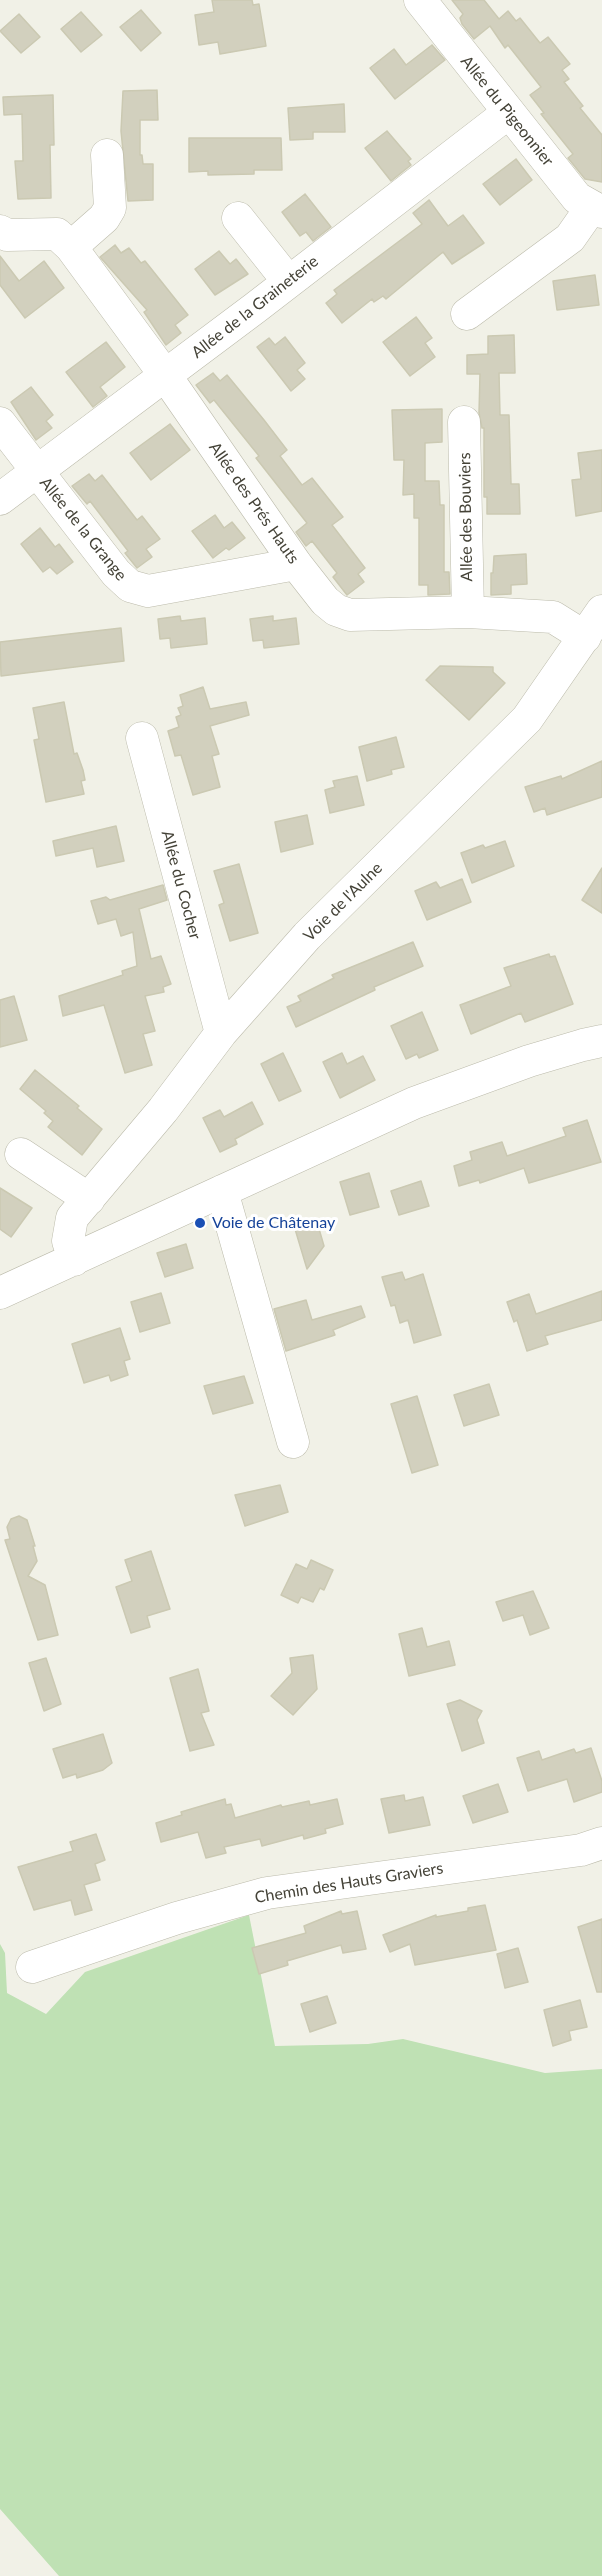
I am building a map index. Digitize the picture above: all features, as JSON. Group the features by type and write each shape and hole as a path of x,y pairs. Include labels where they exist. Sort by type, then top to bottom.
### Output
{"street":[{"name":"Allée du Pigeonnier","path":"420,0 577,198 597,210"},
{"name":"Allée de la Graineterie","path":"0,499 255,308 508,112"},
{"path":"70,247 104,218 110,208 107,155"},
{"path":"467,314 570,238 597,210"},
{"path":"238,218 288,281"},
{"name":"Allée des Prés Hauts","path":"0,231 7,235 57,234 70,247 165,375 296,564 325,602 336,610 350,615 468,612 553,617 585,637"},
{"name":"Allée des Bouviers","path":"464,422 468,612"},
{"name":"Allée de la Grange","path":"0,423 116,573 130,586 148,591 296,564"},
{"name":"Voie de l'Aulne","path":"84,1255 70,1251 69,1229 72,1218 163,1110 221,1033 307,936 527,720 602,611"},
{"name":"Allée du Cocher","path":"142,738 221,1033"},
{"path":"0,1293 414,1103 463,1083 602,1041"},
{"path":"21,1154 89,1199"},
{"path":"222,1191 293,1442"},
{"name":"Chemin des Hauts Graviers","path":"32,1966 177,1918 267,1893 581,1850 602,1843"}],"green space":[{"path":"249,1915 275,2046 368,2044 403,2039 545,2073 602,2069 602,2576 59,2576 0,2509 0,1944 5,1953 7,1993 46,2014 85,1972"}],"building":[{"path":"212,0 252,0 253,5 259,4 266,46 220,54 218,42 199,45 195,15 214,12"},
{"path":"452,0 484,0 499,19 508,11 516,21 520,18 540,43 548,37 570,64 562,70 569,79 564,82 583,106 580,108 602,135 602,182 585,179 568,158 573,154 541,114 544,113 530,95 541,87 508,45 505,48 490,26 474,39 462,24 460,18 463,14"},
{"path":"141,10 161,33 141,51 120,27"},
{"path":"81,12 102,35 81,52 61,29"},
{"path":"19,14 40,37 21,53 0,31"},
{"path":"432,45 445,60 395,99 370,68 394,49 406,65"},
{"path":"157,90 158,120 140,120 140,155 142,155 143,164 153,164 153,200 128,201 121,131 123,91"},
{"path":"53,95 54,145 50,145 51,198 18,199 15,161 23,161 22,114 4,115 3,97"},
{"path":"344,104 345,132 313,132 313,139 290,140 288,108"},
{"path":"387,131 411,159 408,161 411,165 391,181 365,148"},
{"path":"189,138 281,138 282,170 254,170 254,174 208,175 208,171 189,172"},
{"path":"516,159 532,180 500,205 483,184"},
{"path":"305,194 331,227 313,241 306,232 300,236 282,212"},
{"path":"429,200 448,226 463,215 484,243 452,264 443,252 386,299 383,296 374,302 372,299 342,323 326,303 337,294 334,290 422,224 413,213"},
{"path":"115,245 121,253 129,248 141,263 145,261 188,315 175,325 181,333 166,345 144,312 147,310 100,257"},
{"path":"219,251 230,264 236,259 248,274 215,295 195,269"},
{"path":"0,256 19,281 44,261 64,288 25,318 0,285"},
{"path":"595,275 599,305 557,310 553,281"},
{"path":"416,317 432,338 425,343 435,357 410,376 383,342"},
{"path":"514,335 515,373 499,373 500,415 509,415 511,484 519,484 520,514 487,514 487,497 484,497 484,428 482,428 479,413 480,374 467,374 467,355 488,354 488,336"},
{"path":"285,337 305,363 297,370 305,379 291,391 257,347 269,338 275,345"},
{"path":"106,342 125,367 100,387 107,396 93,407 66,372"},
{"path":"213,373 220,381 227,375 287,450 280,456 302,485 312,478 343,517 332,525 365,568 358,574 364,582 347,595 333,577 337,573 312,541 306,546 296,532 307,523 256,458 259,456 214,400 210,403 196,385"},
{"path":"31,387 53,415 46,421 52,428 36,440 11,402"},
{"path":"442,409 442,442 425,443 425,481 439,481 440,505 444,505 444,572 449,572 450,594 428,595 428,585 419,585 419,518 414,518 414,494 403,495 404,460 394,460 392,410"},
{"path":"170,424 190,450 151,480 130,453"},
{"path":"602,450 602,511 576,516 572,480 581,479 578,453"},
{"path":"89,474 95,481 102,475 137,520 142,516 160,539 146,549 152,557 137,568 125,553 128,551 90,501 87,504 72,486"},
{"path":"215,515 224,528 232,522 245,538 213,558 192,531"},
{"path":"40,528 55,547 59,544 73,562 57,574 50,567 43,572 21,544"},
{"path":"526,554 527,584 511,585 511,594 491,595 494,556"},
{"path":"180,616 181,621 205,618 207,644 171,648 170,638 160,639 158,619"},
{"path":"273,616 273,621 296,618 299,644 264,648 263,640 253,641 250,619"},
{"path":"121,628 124,661 1,676 0,642"},
{"path":"440,666 493,667 493,672 505,683 469,720 426,680"},
{"path":"203,687 210,709 246,702 249,715 210,726 219,754 212,756 220,787 193,795 181,755 175,756 168,731 179,727 176,717 181,715 178,708 183,706 180,695"},
{"path":"64,702 74,754 77,753 83,770 85,780 81,781 84,794 46,802 34,740 39,739 33,708"},
{"path":"396,737 404,767 391,770 392,774 367,781 359,747"},
{"path":"602,761 602,797 547,815 545,808 534,812 525,787 561,776 562,779"},
{"path":"357,776 364,805 330,813 325,790 335,787 333,781"},
{"path":"307,815 313,844 281,852 275,822"},
{"path":"116,826 124,861 97,867 93,848 56,856 53,841"},
{"path":"505,841 514,866 472,883 461,853 483,845 485,848"},
{"path":"239,864 258,933 230,941 219,905 224,903 214,871"},
{"path":"602,868 602,913 582,900"},
{"path":"462,879 471,902 427,920 415,891 436,882 440,888"},
{"path":"163,885 167,900 139,909 151,959 161,956 171,984 163,987 164,992 145,996 155,1031 143,1034 152,1065 125,1073 104,1005 63,1016 59,996 123,975 122,971 137,966 133,932 121,936 116,919 98,924 91,901 106,897 110,900"},
{"path":"413,942 423,966 374,987 375,990 296,1027 287,1007 301,1001 298,996 334,978 332,975"},
{"path":"549,954 550,957 555,956 573,1004 525,1022 521,1013 471,1034 460,1005 511,986 504,968"},
{"path":"14,996 27,1040 0,1047 0,1000"},
{"path":"422,1012 438,1050 419,1058 417,1054 406,1059 391,1026"},
{"path":"283,1053 301,1091 279,1101 261,1064"},
{"path":"342,1053 347,1064 363,1056 375,1080 340,1098 323,1062"},
{"path":"35,1070 79,1106 77,1108 102,1129 82,1155 48,1127 53,1121 44,1113 46,1111 20,1089"},
{"path":"252,1102 263,1124 235,1139 237,1144 220,1152 203,1118 220,1110 224,1117"},
{"path":"587,1120 601,1162 529,1183 524,1168 480,1183 479,1180 459,1186 454,1166 472,1160 470,1152 502,1142 507,1156 566,1136 563,1128"},
{"path":"369,1173 379,1207 350,1215 340,1182"},
{"path":"421,1181 429,1206 399,1215 391,1191"},
{"path":"0,1188 32,1208 11,1237 0,1229"},
{"path":"317,1222 324,1246 307,1269 295,1229"},
{"path":"186,1244 193,1268 165,1277 157,1253"},
{"path":"402,1272 405,1280 423,1274 441,1335 414,1343 408,1320 400,1323 395,1305 391,1306 382,1277"},
{"path":"602,1291 602,1320 545,1336 548,1344 527,1351 517,1320 514,1322 507,1302 529,1294 536,1314"},
{"path":"161,1293 170,1323 140,1332 131,1302"},
{"path":"306,1300 312,1320 361,1306 365,1317 333,1330 335,1335 286,1351 274,1309"},
{"path":"120,1328 130,1359 124,1361 128,1375 111,1381 109,1375 84,1383 72,1344"},
{"path":"244,1376 253,1403 213,1414 204,1386"},
{"path":"489,1384 499,1415 464,1426 454,1395"},
{"path":"417,1396 438,1465 412,1473 391,1404"},
{"path":"280,1485 288,1512 245,1526 235,1495"},
{"path":"19,1516 27,1520 35,1546 33,1546 37,1561 28,1576 45,1585 58,1635 38,1640 5,1540 10,1539 7,1527 11,1519"},
{"path":"151,1551 170,1609 147,1616 150,1627 131,1633 116,1587 132,1581 125,1560"},
{"path":"311,1560 333,1570 324,1590 320,1588 313,1602 301,1597 298,1603 281,1595 296,1564 307,1569"},
{"path":"533,1591 549,1628 530,1635 523,1615 503,1621 496,1602"},
{"path":"422,1628 427,1647 449,1641 455,1665 409,1676 399,1634"},
{"path":"313,1655 317,1689 293,1715 271,1696 292,1673 290,1658"},
{"path":"46,1658 61,1704 44,1711 29,1663"},
{"path":"198,1669 209,1711 201,1713 214,1745 190,1751 170,1678"},
{"path":"460,1700 482,1711 477,1720 484,1743 462,1751 447,1704"},
{"path":"103,1734 112,1763 103,1770 77,1778 76,1774 63,1778 53,1749"},
{"path":"591,1748 602,1781 602,1792 574,1802 567,1779 528,1791 517,1758 539,1751 542,1760 574,1749 576,1753"},
{"path":"498,1784 508,1812 473,1823 463,1796"},
{"path":"404,1795 405,1801 423,1797 430,1825 389,1833 381,1799"},
{"path":"225,1799 226,1805 231,1804 235,1818 281,1805 282,1807 309,1801 310,1805 337,1799 343,1824 325,1829 326,1833 304,1839 303,1835 262,1846 260,1839 224,1847 226,1853 206,1858 198,1832 161,1842 156,1823 182,1815 181,1812"},
{"path":"96,1834 105,1860 95,1864 100,1880 84,1885 92,1910 75,1915 71,1900 34,1910 18,1867 73,1851 70,1842"},
{"path":"485,1905 496,1950 415,1965 410,1944 390,1952 383,1935 436,1915 436,1917 468,1911 468,1908"},
{"path":"341,1911 342,1914 357,1911 366,1949 343,1953 341,1945 287,1961 288,1965 259,1974 252,1948 306,1933 304,1926"},
{"path":"602,1919 602,1992 597,1992 578,1927"},
{"path":"518,1948 528,1982 505,1988 497,1954"},
{"path":"327,1996 336,2023 310,2032 301,2004"},
{"path":"580,2000 587,2027 569,2031 571,2040 553,2046 544,2010"}],"place":[{"name":"Voie de Châtenay","path":"200,1223"}]}
